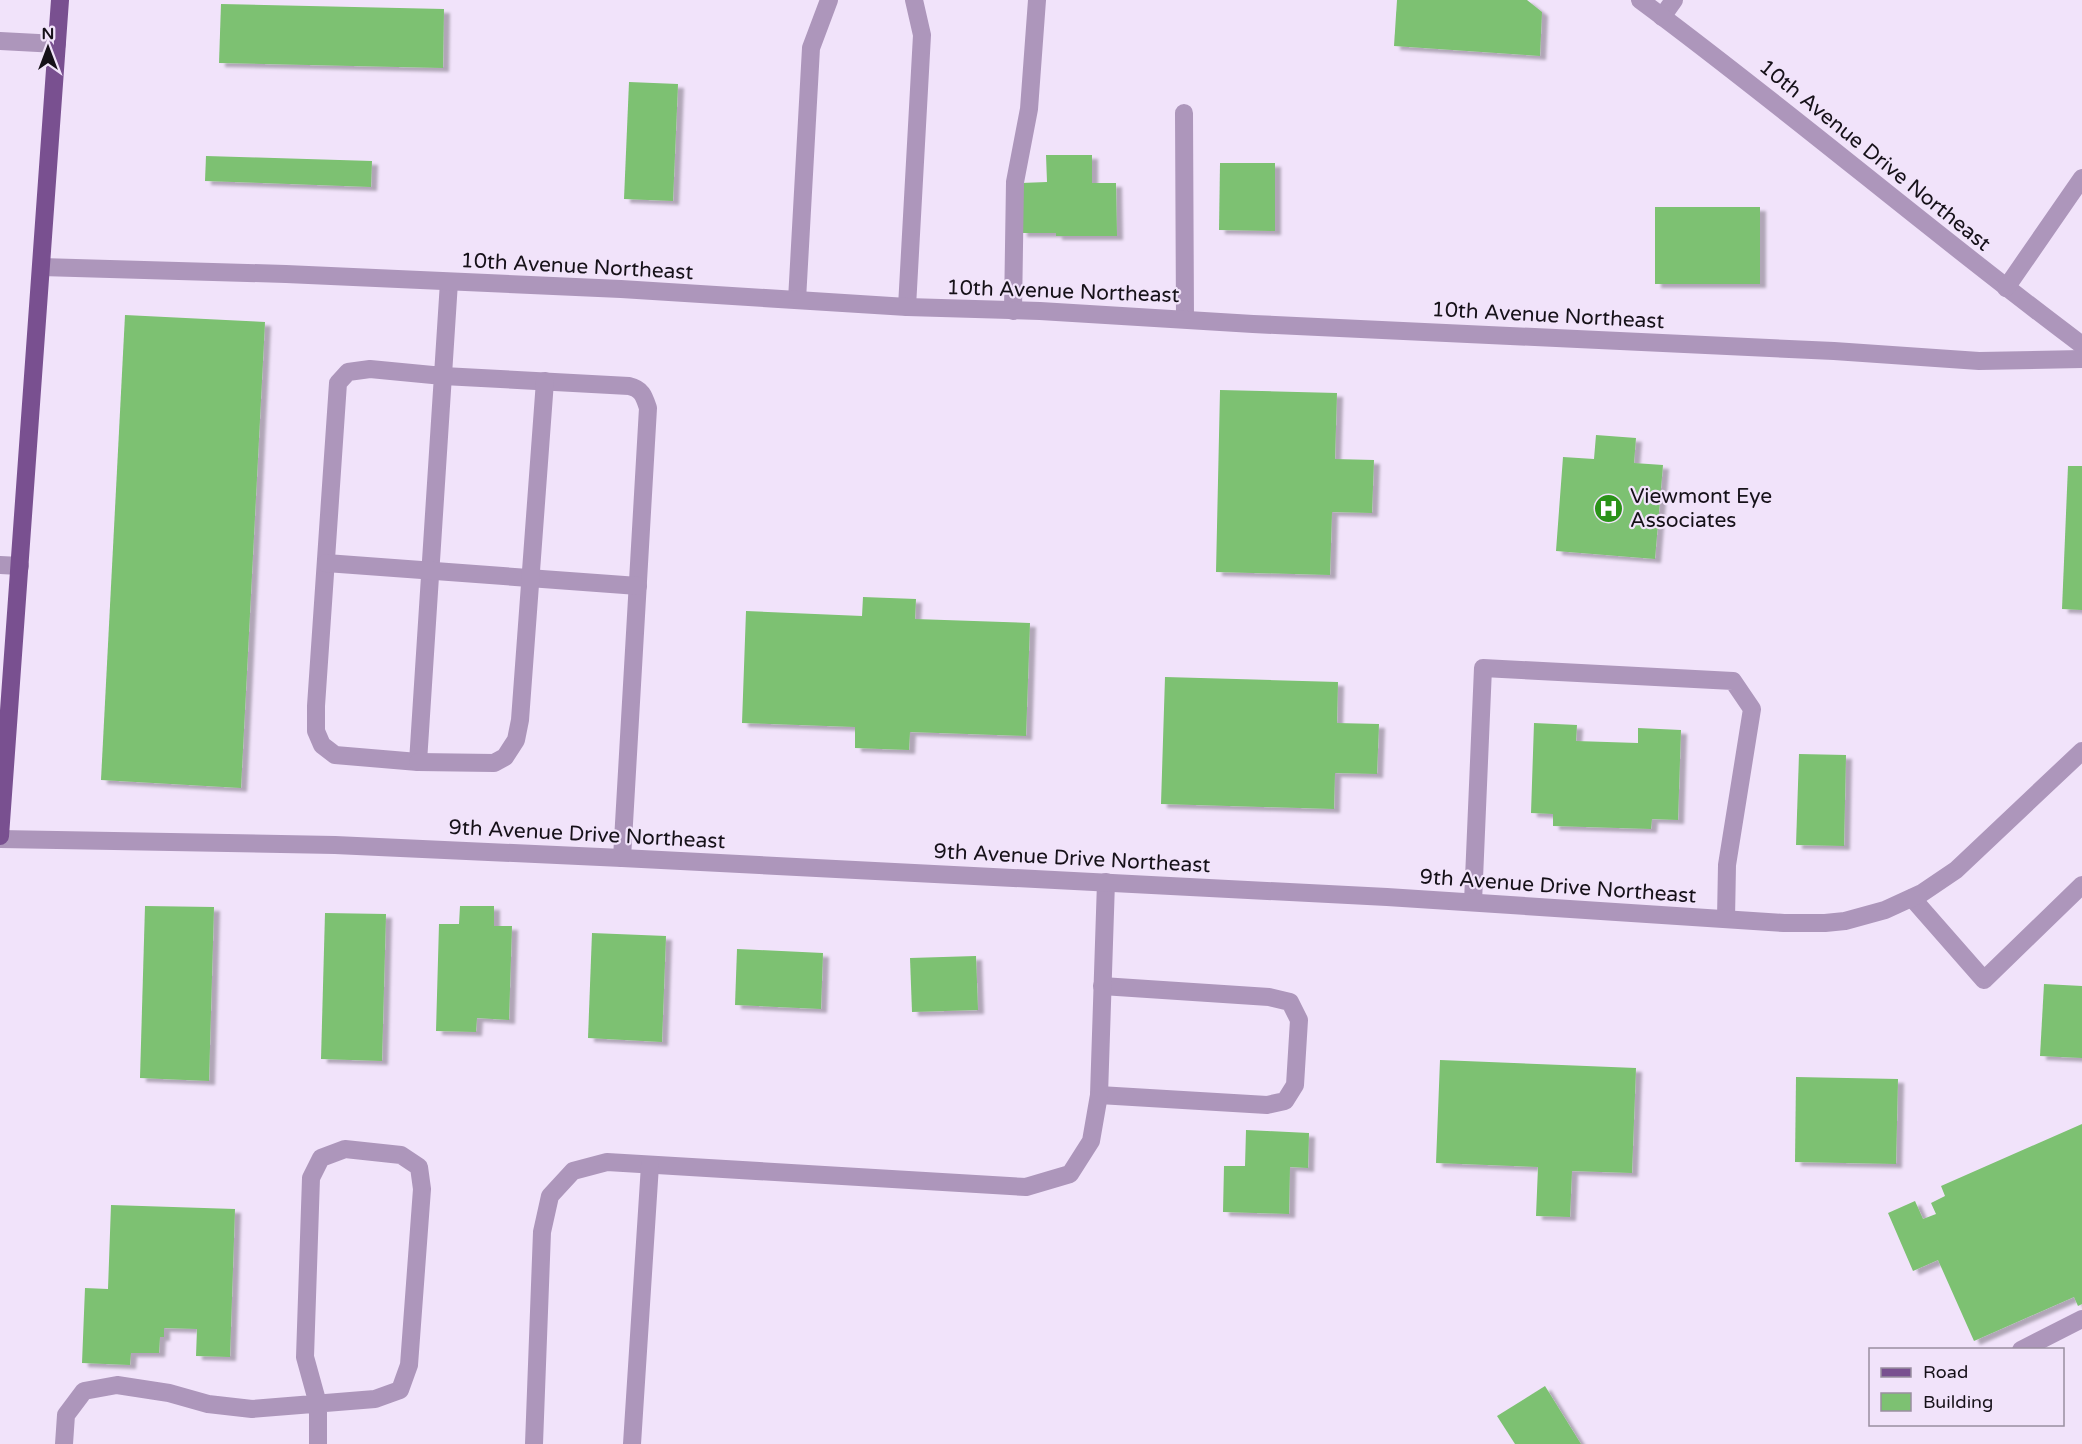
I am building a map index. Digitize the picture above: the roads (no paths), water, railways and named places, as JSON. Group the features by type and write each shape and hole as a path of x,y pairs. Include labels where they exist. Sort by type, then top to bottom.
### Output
{"main road":[{"path":"0,838 60,0"}],"street":[{"path":"797,300 811,48 829,0"},
{"path":"907,308 922,35 914,0"},
{"path":"1013,310 1016,182 1029,109 1037,0"},
{"name":"10th Avenue Drive Northeast","path":"1640,0 1723,62 2006,288 2082,345"},
{"path":"1662,17 1674,0"},
{"path":"0,41 57,44"},
{"path":"1184,113 1185,319"},
{"path":"2006,288 2082,178"},
{"name":"10th Avenue Northeast","path":"41,267 286,274 797,300 907,308 1013,310 1834,351 1978,361 2082,359"},
{"path":"418,762 449,282"},
{"path":"545,381 520,720 516,740 505,757 494,764 418,762 335,755 322,745 316,731 338,383 348,372 370,369 443,376 545,381 629,386 638,388 648,408 622,858"},
{"path":"326,563 638,586"},
{"path":"0,565 20,566"},
{"path":"1473,903 1483,668 1733,681 1752,709 1727,865 1726,919"},
{"name":"9th Avenue Drive Northeast","path":"0,838 335,845 622,858 1106,882 1784,923 1825,923 1845,921 1885,910 1922,893 1956,870 2082,751"},
{"path":"534,1444 542,1232 550,1196 573,1171 607,1162 1026,1187 1070,1174 1091,1141 1099,1095 1106,882"},
{"path":"1912,898 1984,980 2082,885"},
{"path":"1099,1095 1267,1106 1285,1101 1295,1085 1299,1020 1290,1002 1269,997 1102,986"},
{"path":"64,1444 66,1416 84,1391 117,1385 169,1393 208,1404 252,1409 318,1404 375,1399 400,1390 409,1365 422,1189 418,1167 401,1155 345,1149 321,1158 311,1178 305,1357 318,1404 318,1444"},
{"path":"632,1444 650,1165"},
{"path":"2025,1348 2082,1319"}],"place":[{"name":"Viewmont Eye Associates","path":"1609,508"}]}
